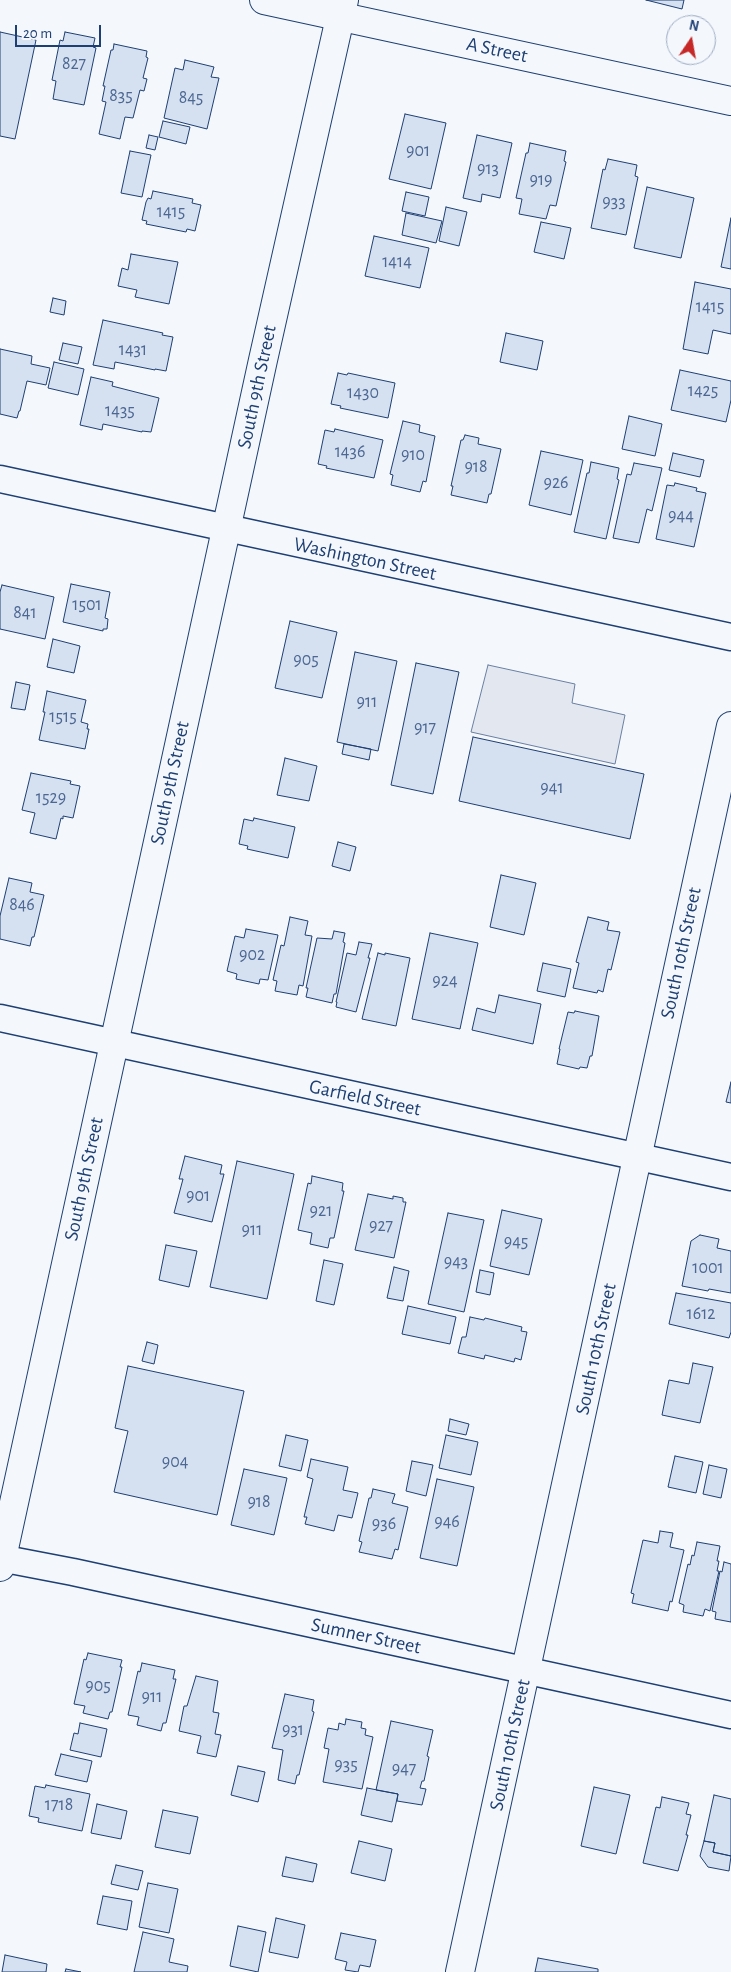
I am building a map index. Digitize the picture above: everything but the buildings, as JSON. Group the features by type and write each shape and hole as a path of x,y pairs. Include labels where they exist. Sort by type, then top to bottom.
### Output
{"main road":[{"name":"A Street","path":"264,0 343,8 731,101"},
{"name":"South 9th Street","path":"1,1561 282,272 343,8"},
{"name":"South 10th Street","path":"460,1972 731,726"}],"street":[{"name":"Washington Street","path":"0,479 731,637"},
{"name":"Garfield Street","path":"0,1018 731,1177"},
{"name":"Sumner Street","path":"1,1561 68,1570 731,1715"}],"shaded area":[{"path":"488,665 575,684 572,703 625,715 615,764 471,732"}]}
